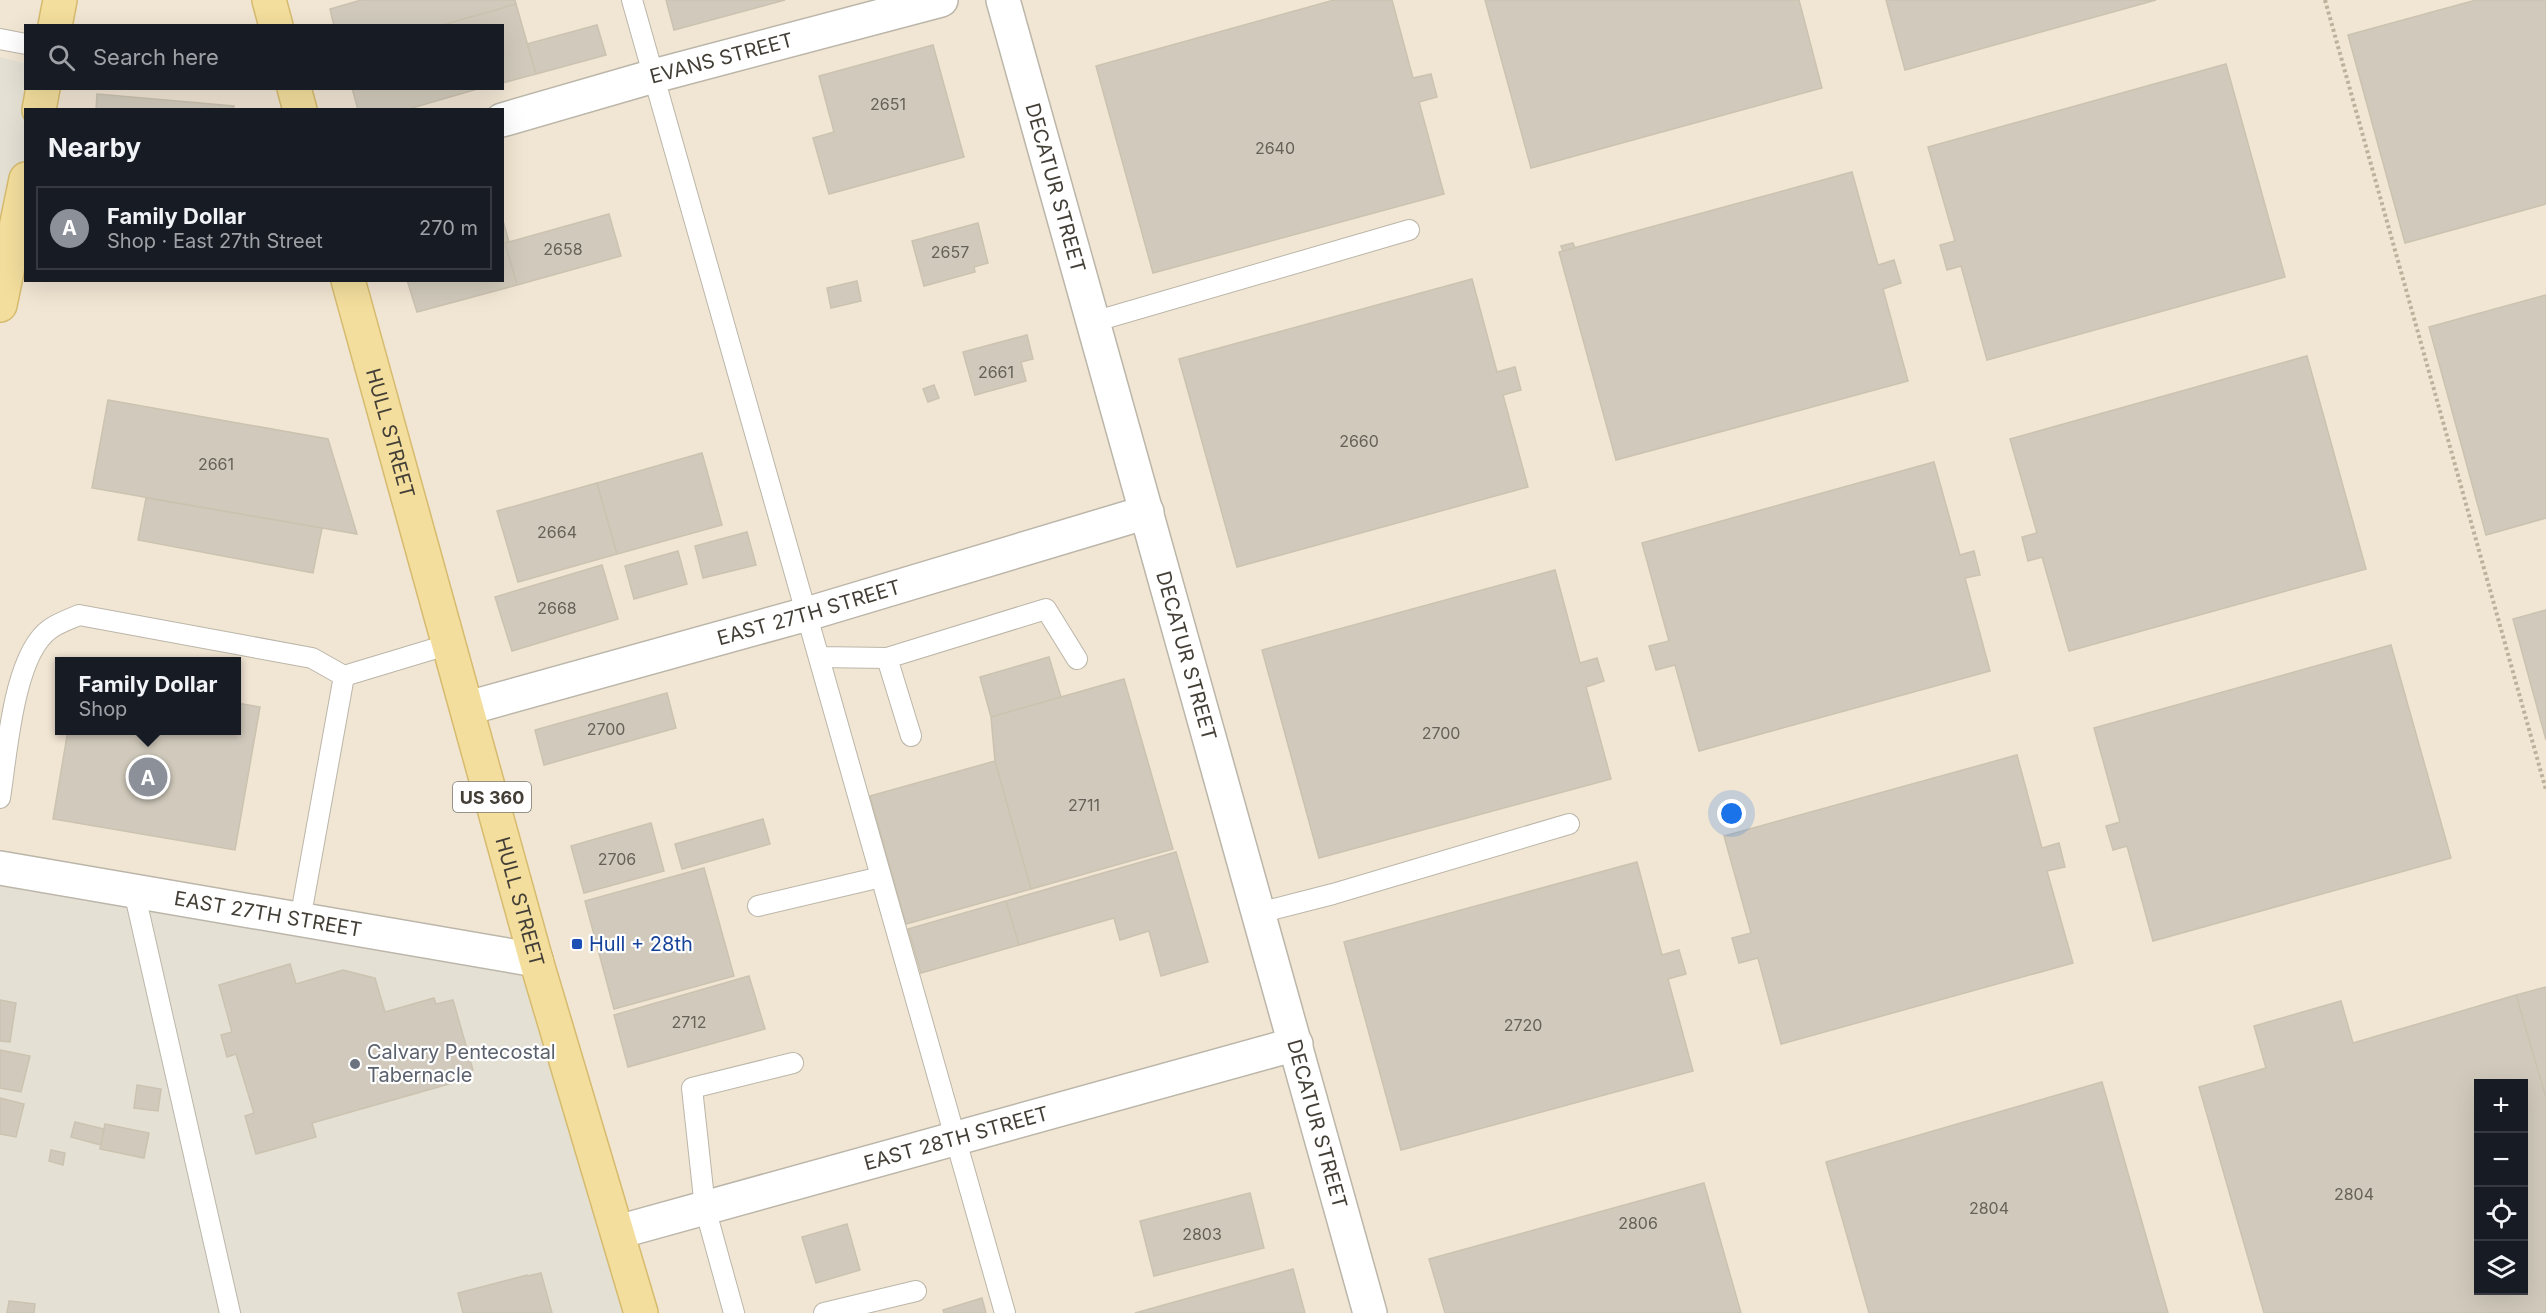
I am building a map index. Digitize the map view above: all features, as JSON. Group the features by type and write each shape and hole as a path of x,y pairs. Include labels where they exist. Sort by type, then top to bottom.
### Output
{"main road":[{"path":"55,24 60,0"},
{"path":"269,0 275,24"},
{"path":"39,108 43,90"},
{"path":"295,90 299,108"},
{"path":"0,305 24,188"},
{"name":"HULL STREET","path":"349,282 536,960 641,1313"}],"street":[{"name":"EVANS STREET","path":"504,119 654,76 941,0"},
{"name":"DECATUR STREET","path":"1003,0 1370,1313"},
{"name":"EAST 27TH STREET","path":"468,708 807,614 1147,512"},
{"name":"EAST 27TH STREET","path":"0,868 536,960"},
{"name":"EAST 28TH STREET","path":"618,1232 1296,1044"}],"lane":[{"path":"632,0 1005,1313"},
{"path":"0,39 24,44"},
{"path":"1093,322 1409,230"},
{"path":"819,657 887,658 1046,609 1077,659"},
{"path":"0,798 17,693 34,646 50,629 80,615 312,658 344,676 450,644"},
{"path":"887,658 911,736"},
{"path":"300,920 344,676"},
{"path":"1259,913 1333,894 1569,824"},
{"path":"758,906 881,877"},
{"path":"134,891 230,1313"},
{"path":"734,1313 705,1208 692,1088 793,1063"},
{"path":"824,1313 916,1291"}],"path":[{"path":"2325,0 2546,790"}],"shaded area":[{"path":"0,0 2546,0 2546,1313 636,1313 537,959 0,868 0,296 24,171 24,282 504,282 504,108 37,108 41,90 504,90 504,24 24,24 24,63 0,57"},
{"path":"0,57 24,63 24,90 40,90 27,108 24,108 24,171 0,296"},
{"path":"0,868 537,959 636,1313 0,1313"}],"building":[{"path":"361,0 515,0 516,4 446,24 334,24 330,9"},
{"path":"666,0 785,0 674,30"},
{"path":"1334,0 1392,0 1413,78 1431,74 1437,97 1419,102 1444,194 1153,273 1096,66"},
{"path":"1485,0 1799,0 1822,88 1531,168"},
{"path":"1886,0 2156,0 1905,70"},
{"path":"2476,0 2546,0 2546,204 2405,243 2348,35"},
{"path":"516,4 536,74 504,82 504,24 446,24"},
{"path":"597,25 606,55 536,74 527,44"},
{"path":"933,45 964,157 829,194 813,138 834,132 819,76"},
{"path":"2226,64 2285,277 1987,360 1961,266 1947,270 1940,245 1955,241 1928,147"},
{"path":"353,90 474,90 412,108 357,108"},
{"path":"97,94 234,106 234,108 96,108"},
{"path":"1852,172 1878,265 1894,260 1901,283 1883,289 1908,381 1616,460 1559,252"},
{"path":"609,214 621,256 517,285 505,243"},
{"path":"978,223 988,263 974,267 975,272 924,286 912,241"},
{"path":"504,224 509,242 504,243"},
{"path":"504,243 517,285 417,312 408,282 504,282"},
{"path":"1573,243 1575,248 1563,251 1561,246"},
{"path":"1472,279 1497,372 1515,367 1521,390 1503,395 1528,487 1237,567 1179,359"},
{"path":"857,281 861,301 831,308 827,288"},
{"path":"2546,295 2546,518 2486,535 2429,327"},
{"path":"1027,335 1033,359 1021,362 1026,381 975,395 963,352"},
{"path":"2307,356 2366,569 2069,651 2042,557 2028,561 2022,537 2037,533 2010,439"},
{"path":"934,385 939,398 928,402 923,389"},
{"path":"108,400 328,439 357,534 92,488"},
{"path":"702,453 722,525 617,554 597,483"},
{"path":"1934,462 1960,555 1974,551 1980,575 1965,578 1990,671 1699,751 1675,665 1656,670 1649,646 1669,641 1642,543"},
{"path":"597,483 617,554 518,582 497,511"},
{"path":"146,498 322,528 313,573 138,540"},
{"path":"747,532 756,565 703,578 695,546"},
{"path":"678,551 687,584 634,599 625,566"},
{"path":"602,565 618,619 512,651 495,597"},
{"path":"1555,570 1580,663 1597,658 1604,681 1586,687 1611,779 1319,858 1262,650"},
{"path":"2546,610 2546,740 2513,619"},
{"path":"2391,645 2451,858 2153,941 2127,846 2113,850 2106,826 2120,822 2094,728"},
{"path":"1049,657 1061,697 991,717 980,677"},
{"path":"1124,679 1173,849 1031,889 995,761 991,717"},
{"path":"667,693 676,728 544,765 535,730"},
{"path":"241,704 260,707 235,850 53,819 67,735 241,735"},
{"path":"2017,755 2042,848 2059,843 2065,867 2047,871 2073,963 1781,1044 1758,958 1739,963 1732,938 1751,933 1724,836"},
{"path":"995,761 1031,889 906,924 870,796"},
{"path":"763,819 770,844 682,869 675,844"},
{"path":"651,823 664,871 584,893 571,846"},
{"path":"1176,852 1208,962 1161,976 1149,931 1120,940 1114,918 1019,945 1006,901"},
{"path":"1637,862 1662,955 1679,950 1686,974 1668,979 1693,1071 1401,1150 1344,942"},
{"path":"704,868 734,976 614,1009 585,901"},
{"path":"1006,901 1019,945 921,973 908,929"},
{"name":"Calvary Pentecostal Tabernacle","path":"290,964 296,984 343,970 375,978 385,1012 434,998 436,1004 453,1000 473,1070 454,1076 456,1082 312,1123 316,1137 256,1154 245,1116 254,1113 236,1054 227,1057 221,1035 232,1032 219,985"},
{"path":"749,976 765,1029 628,1067 614,1015"},
{"path":"2546,987 2546,1098 2516,995"},
{"path":"2516,995 2546,1098 2546,1313 2264,1313 2199,1087 2266,1068 2254,1026 2341,1001 2353,1043"},
{"path":"0,1000 16,1003 10,1042 0,1041"},
{"path":"0,1050 30,1056 21,1092 0,1088"},
{"path":"2102,1082 2168,1313 1869,1313 1826,1162"},
{"path":"137,1085 161,1089 158,1111 134,1108"},
{"path":"0,1098 24,1104 16,1137 0,1134"},
{"path":"75,1122 104,1129 101,1145 71,1137"},
{"path":"105,1124 149,1133 144,1158 100,1149"},
{"path":"51,1150 65,1153 63,1165 49,1161"},
{"path":"1704,1183 1741,1313 1445,1313 1429,1259"},
{"path":"1250,1193 1264,1248 1154,1276 1140,1221"},
{"path":"847,1224 860,1270 816,1283 802,1237"},
{"path":"1293,1269 1305,1313 1135,1313"},
{"path":"541,1273 552,1313 463,1313 458,1293"},
{"path":"982,1298 986,1313 944,1313 943,1310"},
{"path":"9,1301 35,1304 34,1313 7,1313"}],"place":[{"name":"Family Dollar","path":"148,777"},
{"name":"Hull + 28th","path":"577,944"},
{"name":"Calvary Pentecostal Tabernacle","path":"355,1064"}]}
